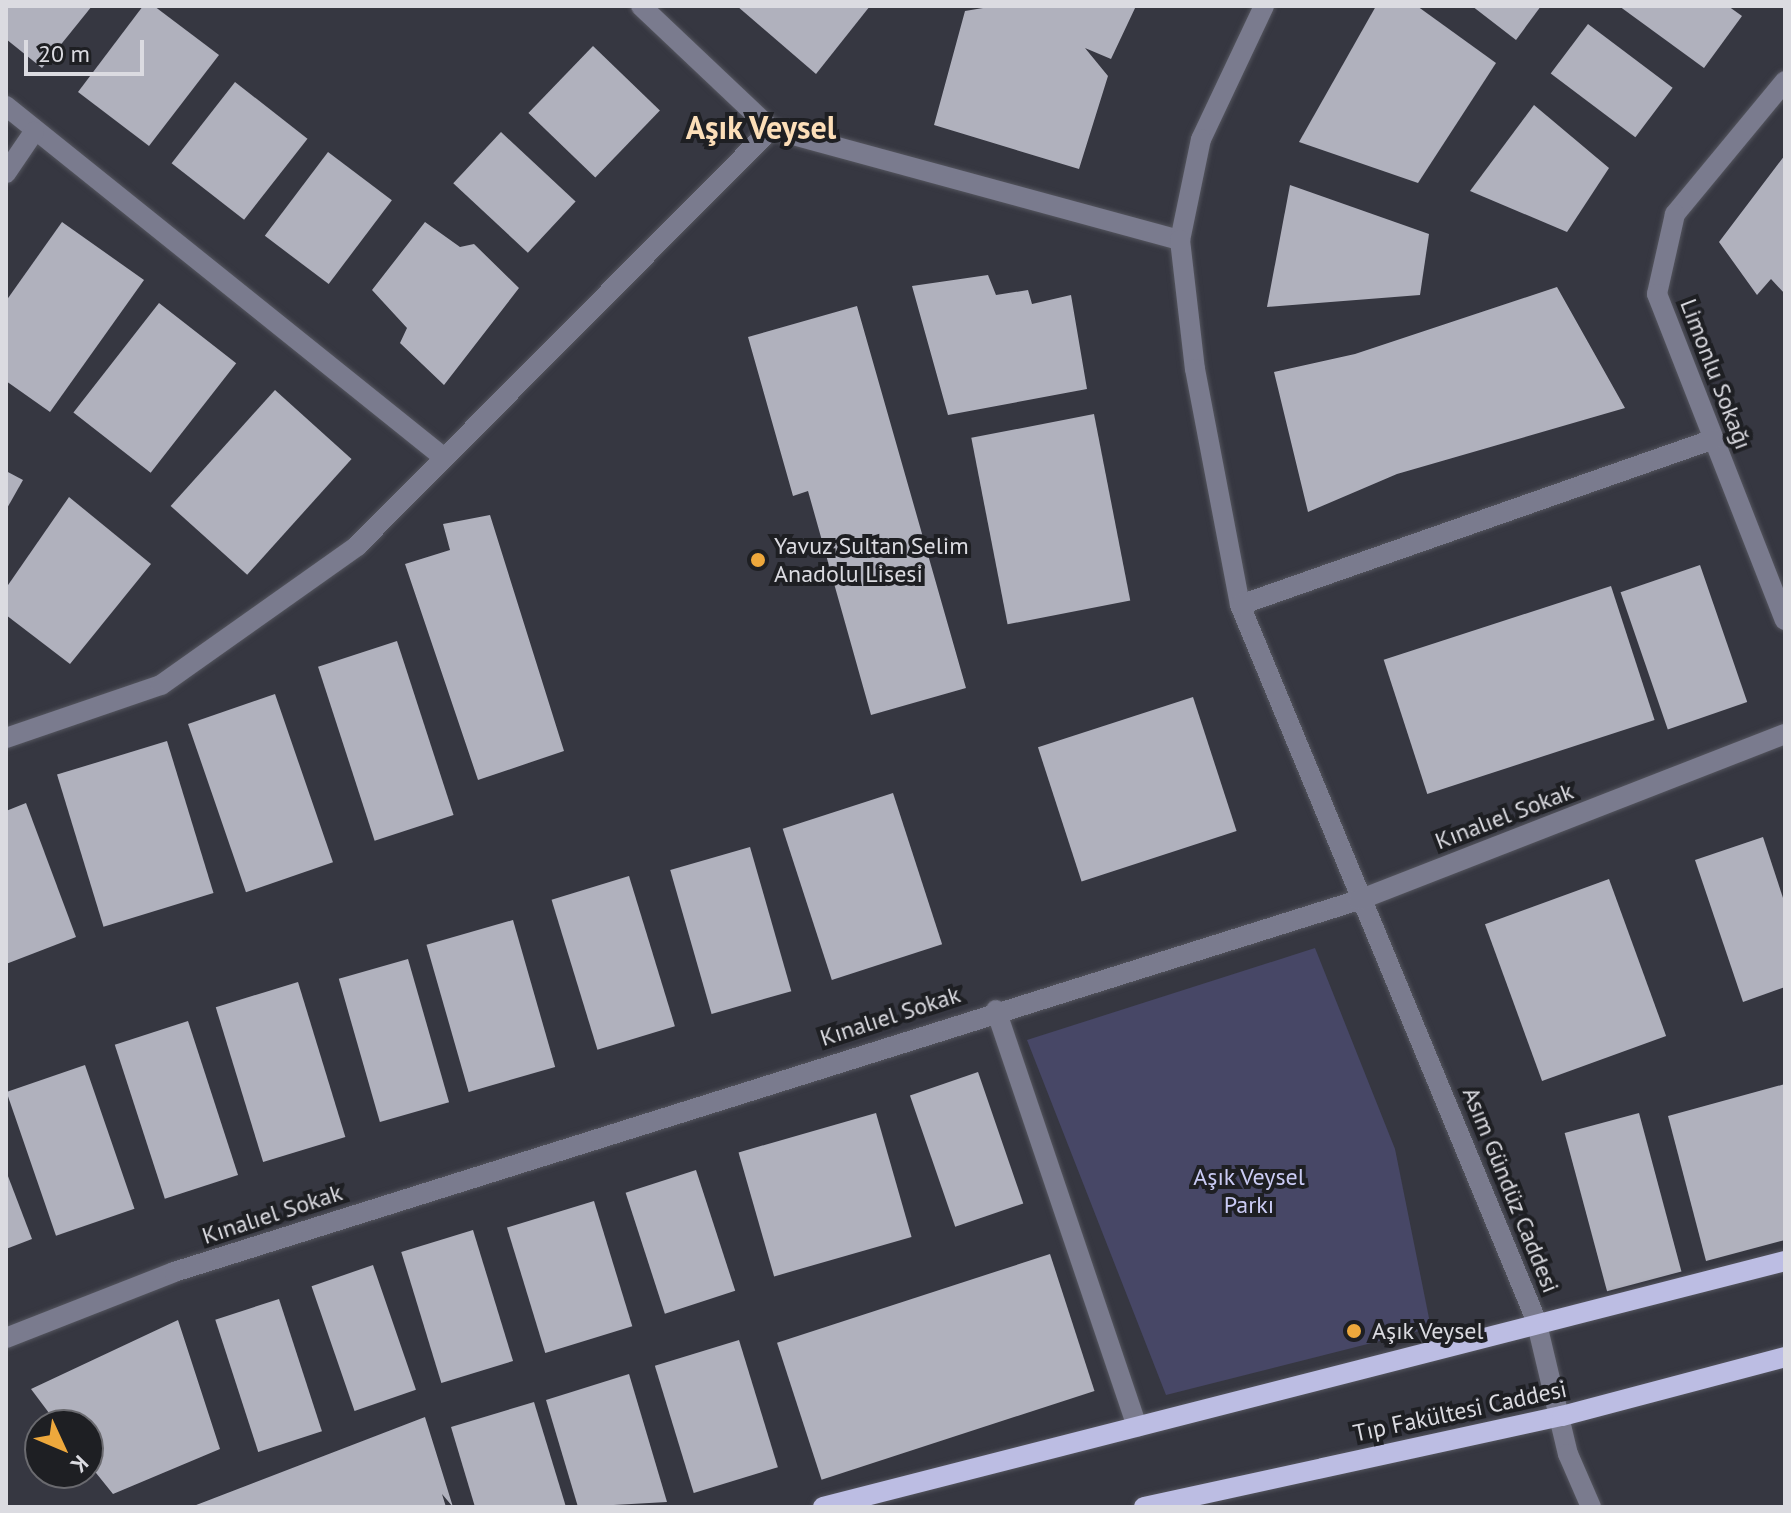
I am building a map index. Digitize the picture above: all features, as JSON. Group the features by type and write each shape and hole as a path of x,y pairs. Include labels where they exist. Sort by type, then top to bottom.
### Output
{"main road":[{"path":"823,1507 1536,1320 1785,1261"},
{"name":"Tıp Fakültesi Caddesi","path":"1144,1507 1562,1416 1785,1357"}],"street":[{"path":"641,6 771,129 1180,240"},
{"name":"Asım Gündüz Caddesi","path":"1264,6 1201,139 1180,240 1195,369 1240,605 1359,900 1536,1320 1562,1416 1568,1454 1591,1507"},
{"name":"Limonlu Sokağı","path":"1785,81 1675,214 1657,294 1785,620"},
{"path":"6,106 34,132 443,457"},
{"path":"6,738 161,685 357,546 771,129"},
{"path":"6,173 34,132"},
{"path":"1240,605 1714,439"},
{"name":"Kınalıel Sokak","path":"6,1338 174,1272 996,1010 1359,900 1785,734"},
{"path":"996,1010 1137,1427"}],"green space":[{"name":"Aşık Veysel Parkı","path":"1315,948 1395,1149 1431,1328 1166,1395 1027,1040"}],"building":[{"path":"6,6 92,6 42,68 6,39"},
{"path":"143,6 154,6 219,55 149,146 78,92"},
{"path":"737,6 870,6 816,74"},
{"path":"995,6 1136,6 1111,59 1085,48 1108,76 1079,169 934,125 965,11"},
{"path":"1376,6 1417,6 1496,63 1418,183 1299,142"},
{"path":"1472,6 1541,6 1516,40"},
{"path":"1619,6 1728,6 1742,16 1704,68"},
{"path":"1588,24 1673,88 1635,137 1551,74"},
{"path":"593,46 660,111 595,178 528,113"},
{"path":"235,82 307,139 244,220 172,163"},
{"path":"1534,105 1609,168 1567,232 1470,191"},
{"path":"501,132 576,202 528,253 453,183"},
{"path":"328,152 392,200 329,284 265,236"},
{"path":"1785,155 1785,294 1771,279 1757,295 1719,242"},
{"path":"1290,185 1429,234 1420,295 1267,307"},
{"path":"62,222 144,280 50,412 6,381 6,301"},
{"path":"425,222 460,247 474,244 519,288 444,385 400,343 407,328 372,290"},
{"path":"988,275 996,295 1028,290 1032,304 1071,295 1087,389 948,415 912,286"},
{"path":"1557,287 1625,408 1397,474 1308,512 1274,372 1355,354"},
{"path":"159,303 236,363 151,473 73,413"},
{"path":"857,306 966,688 871,715 808,491 793,496 748,337"},
{"path":"275,390 352,459 247,575 171,506"},
{"path":"1094,414 1130,601 1008,624 971,438"},
{"path":"6,471 23,480 6,510"},
{"path":"69,497 151,564 70,664 6,615 6,588"},
{"path":"490,515 564,751 478,780 405,564 450,550 443,524"},
{"path":"1700,565 1747,702 1668,729 1621,592"},
{"path":"1611,586 1655,720 1427,794 1384,660"},
{"path":"397,641 454,815 375,841 318,667"},
{"path":"275,694 333,862 246,892 188,724"},
{"path":"1193,697 1237,831 1082,881 1038,747"},
{"path":"167,741 213,893 104,927 57,775"},
{"path":"893,793 942,944 832,980 783,829"},
{"path":"26,803 76,937 6,964 6,811"},
{"path":"1763,837 1785,904 1785,987 1743,1002 1695,860"},
{"path":"750,847 791,991 712,1014 670,870"},
{"path":"629,876 675,1026 597,1050 552,900"},
{"path":"1609,879 1666,1036 1542,1081 1485,924"},
{"path":"513,920 555,1067 469,1092 426,945"},
{"path":"408,959 449,1102 380,1122 339,979"},
{"path":"298,982 345,1137 263,1162 216,1007"},
{"path":"188,1021 238,1175 165,1199 115,1045"},
{"path":"85,1065 134,1209 56,1236 7,1092"},
{"path":"978,1072 1023,1203 955,1227 910,1095"},
{"path":"1785,1084 1785,1240 1706,1261 1668,1116"},
{"path":"876,1113 912,1237 774,1276 739,1152"},
{"path":"1639,1113 1681,1271 1607,1291 1565,1133"},
{"path":"696,1170 735,1291 665,1314 626,1193"},
{"path":"6,1171 32,1239 6,1249"},
{"path":"594,1201 632,1326 545,1353 507,1228"},
{"path":"473,1230 513,1361 441,1383 401,1252"},
{"path":"1050,1254 1094,1391 822,1480 777,1343"},
{"path":"373,1265 416,1390 355,1411 312,1286"},
{"path":"279,1299 322,1431 258,1452 215,1320"},
{"path":"178,1320 220,1449 113,1494 104,1483 104,1409 46,1409 31,1389"},
{"path":"739,1340 778,1467 694,1493 655,1366"},
{"path":"629,1374 667,1502 578,1507 546,1400"},
{"path":"534,1402 566,1507 475,1507 451,1427"},
{"path":"425,1417 453,1507 442,1494 446,1507 191,1507"}],"place":[{"name":"Yavuz Sultan Selim Anadolu Lisesi","path":"758,560"},
{"name":"Aşık Veysel","path":"1354,1331"}],"district":[{"name":"Aşık Veysel","path":"761,127"}]}
